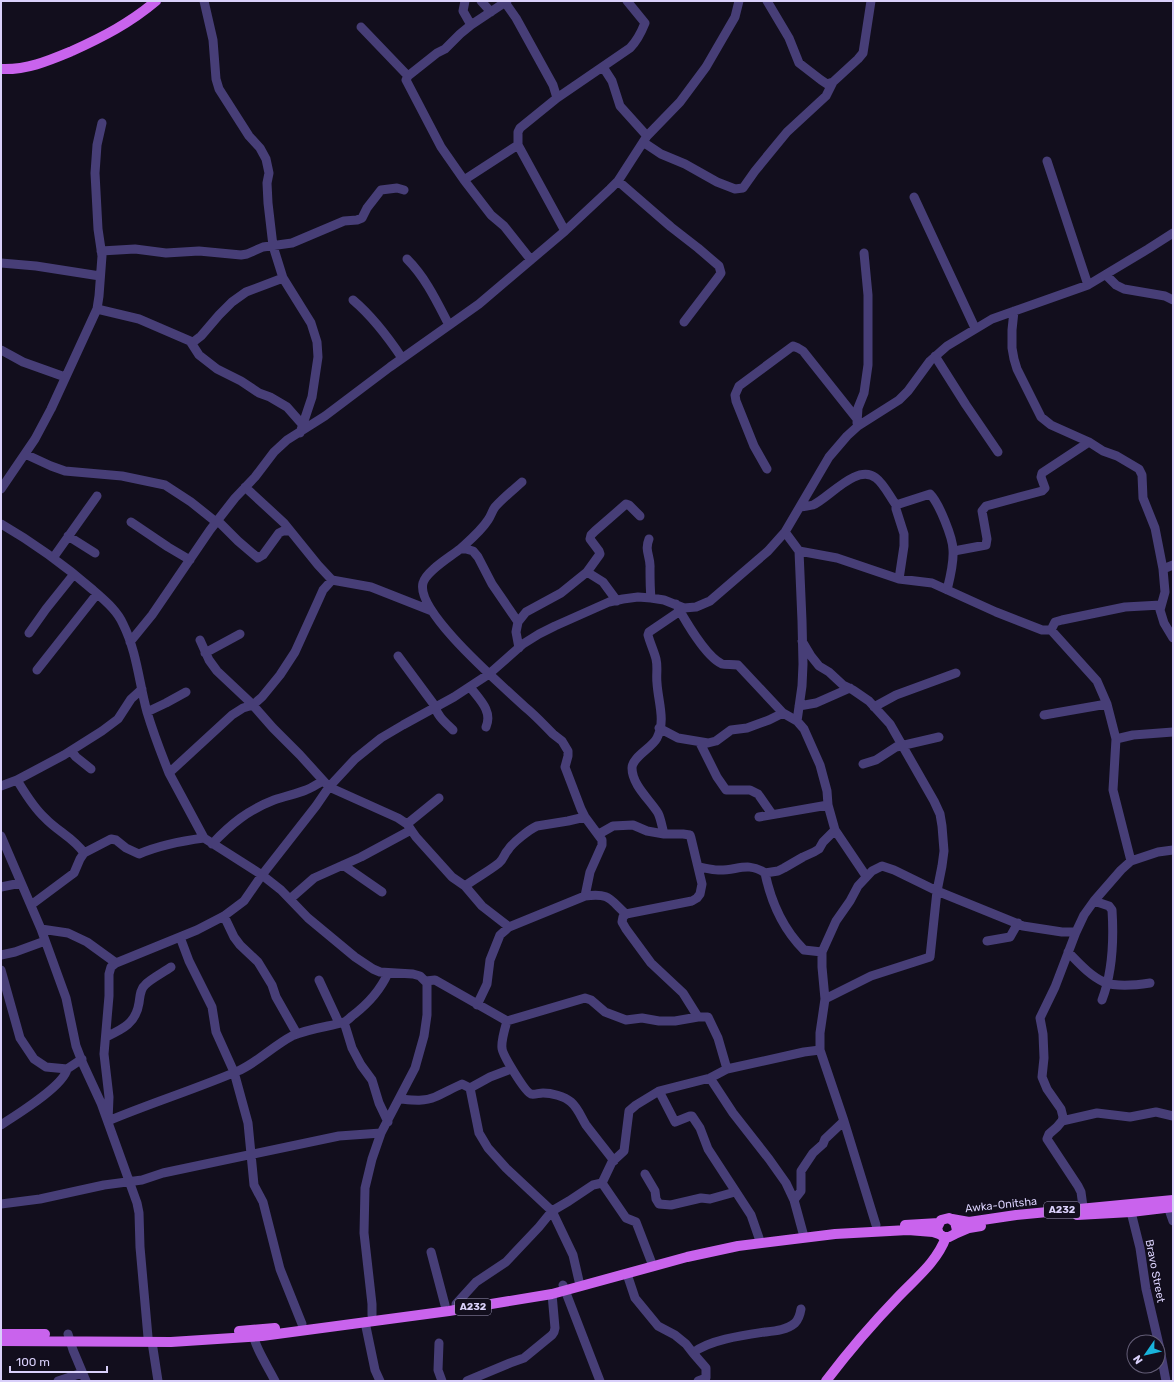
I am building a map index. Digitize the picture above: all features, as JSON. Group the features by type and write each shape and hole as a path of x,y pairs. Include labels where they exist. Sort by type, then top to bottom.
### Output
{"main road":[{"path":"1,69 20,69 44,62 99,39 121,27 156,1"},
{"name":"Awka-Onitsha","path":"952,1220 969,1222 1016,1215 1170,1204"},
{"name":"Awka-Onitsha","path":"947,1235 979,1226 1084,1211 1131,1212 1170,1204"},
{"name":"A232","path":"1,1334 150,1339 172,1336 253,1333 449,1311 552,1294 579,1281 707,1246 747,1238 759,1238 876,1225 939,1222 946,1218 952,1220"},
{"path":"826,1381 846,1355 898,1296 927,1267 938,1253 947,1235 957,1226 952,1220"},
{"path":"939,1222 937,1228 947,1235"},
{"name":"A232","path":"253,1333 302,1324 369,1319 445,1305 565,1288 627,1274 687,1256 738,1246 842,1234 908,1230 947,1235"},
{"name":"A232","path":"1,1341 69,1337"}],"street":[{"path":"204,1 213,40 216,79 219,89 241,124 266,158 269,173 267,183 268,203 273,246 283,278 311,322 317,342 318,357 312,397 301,428"},
{"path":"465,1 463,11 471,25"},
{"path":"481,1 491,12"},
{"path":"565,231 518,145 517,137 520,128 558,98 630,48 640,35 644,22 627,1"},
{"path":"130,642 152,615 234,498 255,477 274,452 301,428 325,416 402,358 479,304 565,231 618,181 645,139 680,102 706,67 735,17 739,1"},
{"path":"767,1 789,38 799,62 827,84 833,82"},
{"path":"603,67 612,81 620,106 645,139 661,154 685,164 717,182 740,189 743,188 787,132 826,96 833,82 863,53 872,1"},
{"path":"531,260 504,226 491,215 464,180 441,147 406,82 408,76 437,53 445,49 471,25 506,2 554,84 558,98"},
{"path":"361,26 408,76"},
{"path":"1,489 25,454 52,409 96,309 99,296 101,250 98,229 95,173 97,145 102,123"},
{"path":"464,180 518,145"},
{"path":"1047,161 1088,285"},
{"path":"618,181 719,266 721,270 719,276 684,322"},
{"path":"101,250 135,249 166,253 199,251 240,255 247,254 264,247 292,243 344,221 362,218 367,208 381,190 397,188 404,190"},
{"path":"914,197 975,328"},
{"path":"664,834 659,814 636,782 632,768 634,762 657,738 661,714 656,660 648,635 678,608 691,608 703,605 710,601 759,559 785,532 829,457 857,422 899,400 908,391 935,356 947,346 992,319 1088,285 1173,233"},
{"path":"857,422 858,408 864,393 868,365 868,295 864,253"},
{"path":"407,259 417,269 429,286 449,325"},
{"path":"1,263 36,266 100,276"},
{"path":"1106,275 1116,285 1124,289 1165,296 1173,300"},
{"path":"192,343 201,336 219,314 246,292 283,278"},
{"path":"353,300 384,332 402,358"},
{"path":"96,309 139,319 174,333 192,343 199,355 216,369 241,381 259,393 270,397 287,407 301,428"},
{"path":"1014,311 1012,330 1012,348 1014,359 1017,369 1038,414 1051,425 1089,442 1138,469 1142,475 1143,498 1155,528 1163,569 1165,592 1160,610 1164,622 1173,638"},
{"path":"767,469 754,446 735,395 739,386 793,346 802,351 857,422"},
{"path":"1,350 23,362 65,378"},
{"path":"935,356 998,452"},
{"path":"954,552 986,545 987,539 982,511 983,508 1042,491 1045,488 1041,477 1042,473 1089,442"},
{"path":"25,454 65,471 122,476 165,485 217,521 258,558 263,555 279,533 283,531 290,531"},
{"path":"801,507 814,505 842,484 858,475 872,475 877,479 896,505 904,534 904,546 899,579"},
{"path":"522,482 494,508 488,521 460,549 428,574 423,581 422,588 424,598 432,611 458,643 566,746 568,756 565,767 585,817 599,834 602,843 590,872 585,896"},
{"path":"245,487 284,523 332,580 371,587 432,611"},
{"path":"896,505 932,494 943,516 954,552 947,590"},
{"path":"53,558 97,496"},
{"path":"519,648 516,632 518,622 526,612 561,593 587,572 600,554 590,539 591,535 626,504 640,516"},
{"path":"131,522 190,560"},
{"path":"1,524 53,558 74,574 97,594 123,623 130,642 147,712 168,773 204,838 262,875 290,899 308,918 355,957 380,972 413,974 420,976 426,981 427,1015 424,1036 415,1068 381,1133 365,1188 364,1233 372,1304 369,1319 376,1380"},
{"path":"785,532 798,551 802,641 802,686 797,721"},
{"path":"68,536 95,553"},
{"path":"649,539 647,545 650,566 649,579 651,598"},
{"path":"460,549 473,551 478,556 492,584 518,622"},
{"path":"798,551 837,558 899,579 932,584 1042,630 1051,630 1097,681 1106,704 1116,739 1113,790 1131,861"},
{"path":"1163,569 1173,565"},
{"path":"587,572 603,582 617,601"},
{"path":"29,633 74,574"},
{"path":"168,773 232,715 243,708 253,705 267,691 295,652 323,590 332,580"},
{"path":"37,670 97,594"},
{"path":"108,1121 109,1097 104,1054 109,974 111,967 116,963 180,937 224,916 244,901 262,875 316,806 326,784 372,745 403,725 470,687 489,674 519,648 555,626 609,602 638,597 651,598 664,600 678,608 694,635 714,659 723,664 738,665 782,713 797,721 804,729 820,765 835,830 866,876"},
{"path":"1051,630 1055,622 1062,620 1125,607 1161,605"},
{"path":"1164,622 1173,618"},
{"path":"206,653 240,634"},
{"path":"200,640 217,672 253,705 326,784 398,818 409,827 438,863 452,877 465,886 482,906 508,927"},
{"path":"802,641 819,666 874,707 890,724 940,814 944,851 937,891 930,957 871,976 825,1000"},
{"path":"398,656 436,706 436,711 453,730"},
{"path":"874,707 896,695 956,673"},
{"path":"470,687 488,712 489,720 486,727"},
{"path":"799,706 816,703 850,688"},
{"path":"1,786 16,780 71,751 102,731 118,719 131,698 142,689"},
{"path":"147,712 186,692"},
{"path":"1044,716 1106,704"},
{"path":"659,728 678,738 700,743 708,743 716,741 731,730 747,728 769,720 782,713"},
{"path":"1116,739 1133,735 1173,732"},
{"path":"863,764 876,760 896,747 940,737"},
{"path":"700,743 717,777 726,790 750,790 758,794 772,814"},
{"path":"71,751 91,770"},
{"path":"16,780 29,800 45,818 78,844 84,853"},
{"path":"212,844 238,819 256,808 274,800 326,784"},
{"path":"290,899 314,878 343,865 409,827 439,798"},
{"path":"759,817 828,805"},
{"path":"465,886 499,863 514,842 532,828 585,817"},
{"path":"599,834 613,826 633,825 647,832 690,835 702,884 700,894 697,898 692,901 626,914 623,917 622,922 650,963 683,993 698,1017"},
{"path":"699,867 718,870 741,867 759,869 765,873 778,871 819,849 823,842 835,830"},
{"path":"1,836 41,929 66,998 76,1046 108,1121 130,1182 139,1213 140,1248 150,1339 158,1381"},
{"path":"31,905 62,883 74,872 84,853 111,839 116,840 126,848 139,854 154,848 184,840 204,838"},
{"path":"1062,1121 1063,1113 1046,1089 1042,1077 1044,1052 1040,1018 1055,986 1076,932 1084,915 1094,901 1121,870 1131,861 1158,852 1173,850"},
{"path":"343,865 382,892"},
{"path":"876,1225 844,1121 820,1050 820,1033 825,1000 822,952 836,921 866,876 882,866 894,870 937,891 1023,926 1062,932 1076,932"},
{"path":"765,873 768,887 780,918 792,936 804,950 822,952"},
{"path":"1,887 21,883"},
{"path":"476,1005 487,984 490,960 500,935 508,927 585,896 599,895 608,898 626,914"},
{"path":"1094,901 1109,906 1112,910 1112,957 1108,983 1102,1000"},
{"path":"224,916 234,937 240,945 258,962 272,985 276,997 297,1034"},
{"path":"987,941 1010,937 1018,923"},
{"path":"41,929 68,933 87,942 116,963"},
{"path":"180,937 189,961 212,1007 216,1032 234,1072 248,1123 254,1185 263,1202 280,1269 302,1324"},
{"path":"1,954 15,952 45,942"},
{"path":"1068,952 1087,970 1108,983 1136,985 1150,982"},
{"path":"106,1036 127,1026 136,1015 144,985 171,967"},
{"path":"1,970 20,1038 34,1059 46,1067 67,1069"},
{"path":"108,1121 146,1105 203,1086 234,1072 260,1058 286,1039 297,1034 341,1023 364,1008 382,986 388,973"},
{"path":"319,980 360,1065 372,1080 379,1103 388,1122"},
{"path":"426,981 435,980 476,1005 507,1021 584,998 591,1000 604,1012 626,1020 642,1018 659,1021 675,1021 698,1017 710,1018 720,1044 727,1070"},
{"path":"507,1021 502,1048 503,1054 508,1061 511,1070 520,1080 526,1091 532,1094 549,1093 570,1101 614,1161"},
{"path":"602,1183 612,1162 624,1151 629,1111 636,1105 659,1091 710,1078 727,1070 804,1052 820,1050"},
{"path":"1,1125 36,1102 63,1078 67,1069 82,1059"},
{"path":"470,1088 490,1077 511,1070"},
{"path":"710,1078 733,1113 786,1183 794,1200 803,1233"},
{"path":"400,1099 420,1100 434,1098 462,1084 470,1088"},
{"path":"470,1088 479,1133 488,1148 506,1168 552,1211 573,1255 579,1281"},
{"path":"659,1091 675,1122 690,1116 695,1120 700,1128 708,1149 751,1215 759,1238"},
{"path":"1084,1211 1081,1192 1047,1139 1049,1134 1062,1121 1097,1113 1130,1117 1156,1112 1173,1116"},
{"path":"794,1200 801,1191 801,1171 813,1154 823,1144 825,1139 844,1121"},
{"path":"1,1204 40,1199 104,1185 130,1182 339,1136 381,1133"},
{"path":"645,1174 655,1192 659,1204 671,1205 701,1198 710,1199 735,1192"},
{"path":"456,1304 476,1282 506,1262 552,1211 593,1185 602,1183"},
{"path":"602,1183 626,1218 636,1222 651,1261"},
{"path":"1170,1204 1173,1220"},
{"name":"Bravo Street","path":"1131,1212 1140,1248 1146,1289 1166,1381"},
{"path":"431,1252 445,1305"},
{"path":"627,1274 635,1298 658,1326 675,1335 686,1344 706,1368 706,1378 698,1381"},
{"path":"565,1288 600,1381"},
{"path":"467,1381 524,1358 552,1335 555,1328 552,1294"},
{"path":"693,1353 699,1347 709,1344 747,1335 785,1329 794,1324 800,1317 801,1309"},
{"path":"253,1333 275,1381"},
{"path":"58,1381 84,1377 69,1337"},
{"path":"439,1343 438,1370 442,1381"}]}
